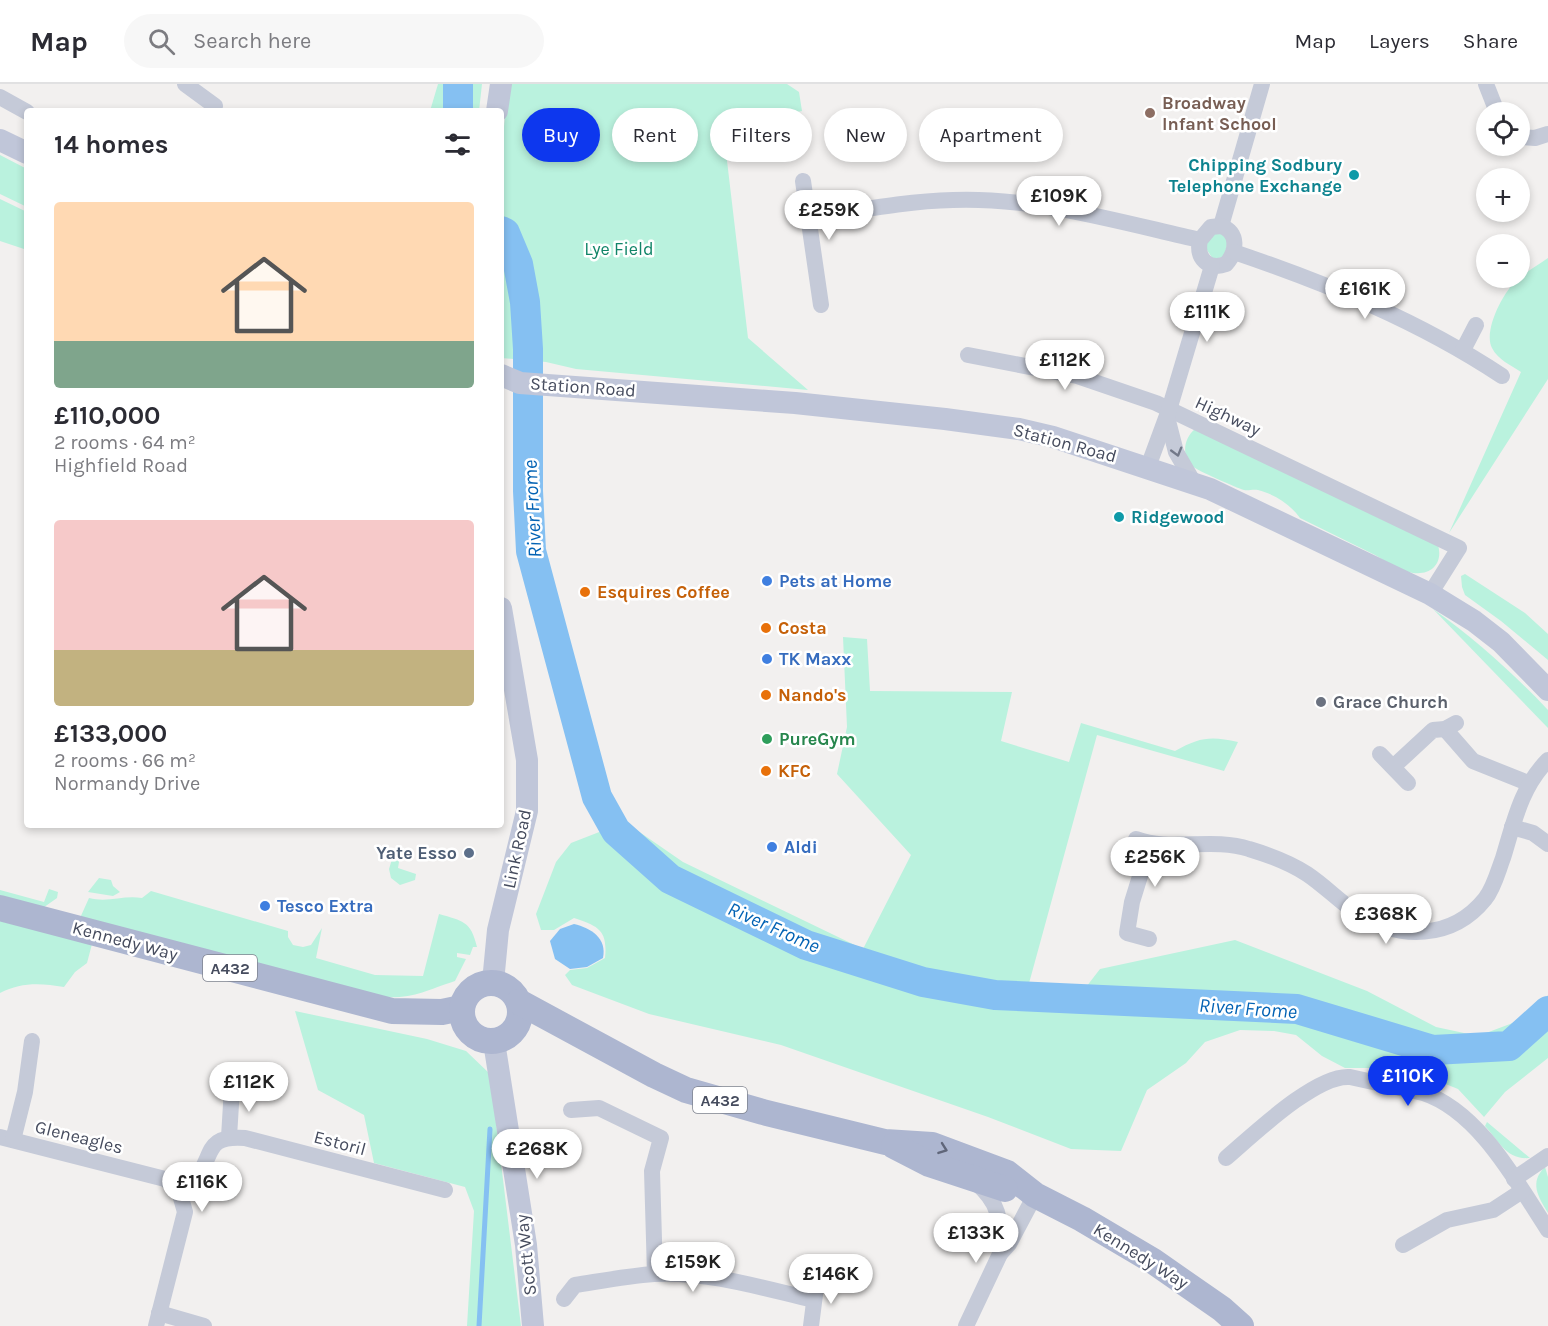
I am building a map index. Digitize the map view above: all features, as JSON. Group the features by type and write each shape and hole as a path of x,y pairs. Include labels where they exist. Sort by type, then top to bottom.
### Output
{"main road":[{"path":"497,108 501,84"},
{"path":"0,140 24,152"},
{"name":"Station Road","path":"507,382 795,403 956,420 1019,429 1053,437 1194,483 1430,594 1474,621 1501,642 1548,690"},
{"name":"Link Road","path":"493,982 498,930 527,811 527,760 504,626"},
{"name":"Kennedy Way","path":"0,908 392,1011 442,1012 461,1008"},
{"path":"493,982 472,989 465,997 461,1008 464,1025 471,1035 482,1040 567,1029"},
{"name":"A432","path":"493,982 504,985 513,992 519,1002"},
{"path":"503,1037 520,1013 519,1002"},
{"name":"Kennedy Way","path":"519,1002 686,1090 763,1112 885,1142 932,1145 1007,1173 1035,1195 1082,1219 1153,1262 1222,1309 1241,1326"},
{"name":"Scott Way","path":"503,1037 533,1326"},
{"name":"Kennedy Way","path":"885,1142 929,1164 1002,1189 1035,1195"}],"street":[{"path":"185,84 215,106"},
{"path":"1221,226 1262,84"},
{"path":"1486,84 1493,102"},
{"path":"0,97 24,110"},
{"path":"1530,138 1548,134"},
{"path":"803,181 821,305"},
{"path":"809,218 917,203 964,200 1048,207 1200,240"},
{"path":"1211,227 1228,228 1233,235 1234,252 1226,264 1212,266 1204,262 1200,256 1200,240 1204,232 1211,227"},
{"path":"1234,252 1308,277 1359,299 1463,350 1502,376"},
{"path":"1148,467 1168,414 1212,266"},
{"path":"1463,350 1476,324"},
{"name":"Highway","path":"968,354 1077,376 1156,403 1168,414 1460,548 1430,594"},
{"path":"1168,414 1176,452 1194,483"},
{"path":"1394,768 1432,730 1451,726 1473,761 1528,783"},
{"path":"1380,754 1408,783"},
{"path":"1149,939 1126,933 1143,842 1204,843 1247,848 1276,858 1306,874 1357,913 1376,924 1395,930 1430,932 1455,925 1484,900 1493,884 1528,783 1548,760"},
{"path":"1512,827 1533,833 1548,844"},
{"path":"7,1138 25,1092 32,1041"},
{"path":"1226,1158 1288,1106 1328,1080 1341,1076 1435,1096 1478,1130 1548,1230"},
{"path":"204,1326 158,1319 185,1212 179,1191 195,1179 212,1146 219,1140 230,1137 232,1088"},
{"path":"571,1110 599,1108 661,1138 652,1171 655,1274"},
{"name":"Estoril","path":"230,1137 245,1138 445,1190"},
{"name":"Gleneagles","path":"7,1138 165,1179 179,1191"},
{"path":"1404,1245 1447,1220 1493,1210 1548,1156"},
{"path":"970,1178 996,1204 1000,1220 999,1254"},
{"path":"966,1326 999,1254 1018,1229 1035,1195"},
{"path":"564,1299 575,1285 655,1274 698,1276 814,1300"},
{"path":"811,1326 817,1279"}],"green space":[{"path":"438,84 482,84 479,108 431,108"},
{"name":"Lye Field","path":"508,84 787,84 799,92 802,108 710,108 710,162 727,162 748,338 808,390 576,369 546,362 504,358 504,127"},
{"path":"0,155 24,167 24,206 0,194"},
{"path":"0,199 24,211 24,249 0,241"},
{"path":"1213,233 1223,234 1228,241 1224,257 1213,259 1205,247"},
{"path":"1548,258 1548,379 1449,533 1521,372 1501,359 1495,352 1490,341 1490,332 1496,312 1510,288 1530,288 1530,270"},
{"path":"1195,429 1437,542 1439,556 1437,562 1429,571 1408,572 1300,518 1287,504 1270,494 1258,490 1244,490 1195,468 1186,457 1185,447 1188,437"},
{"path":"1465,574 1525,613 1548,634 1548,660 1465,595 1461,576"},
{"path":"1433,609 1479,644 1535,696 1548,710 1548,728"},
{"path":"843,637 867,639 870,691 1012,692 1001,741 1069,762 1081,723 1175,751 1206,739 1238,742 1224,771 1097,735 1028,987 1083,991 1100,969 1235,940 1367,991 1436,1027 1478,1036 1529,1017 1548,995 1548,1058 1505,1092 1484,1117 1458,1089 1423,1075 1387,1068 1345,1068 1322,1056 1296,1035 1274,1031 1240,1030 1205,1042 1186,1063 1147,1090 1121,1151 1071,1149 988,1117 781,1045 649,1014 572,985 565,975 570,970 587,968 605,958 603,935 595,927 574,918 554,930 541,930 536,914 556,862 571,843 625,822 683,862 863,949 911,855 837,774 847,727"},
{"path":"393,856 396,856 399,862 398,868 416,874 415,880 400,885 391,878 389,869"},
{"path":"99,878 111,880 113,886 120,892 113,896 88,892"},
{"path":"49,889 58,892 57,898 40,910 0,899 0,890 44,902"},
{"path":"151,891 288,931 288,937 293,945 303,947 311,945 322,928 316,958 375,975 423,976 439,914 465,923 475,938 477,947 473,947 470,955 457,953 457,957 466,959 455,981 411,995 380,997 80,918 89,898 103,900 142,898"},
{"path":"0,921 92,944 87,963 75,972 64,987 31,984 0,993"},
{"path":"295,1011 427,1039 466,1051 490,1074 521,1326 467,1326 474,1211 465,1187 374,1163 364,1115 318,1090"},
{"path":"1487,1122 1530,1158 1522,1158 1509,1153 1485,1126"},
{"path":"1545,1167 1548,1177 1548,1213 1538,1195 1536,1184 1537,1178"}],"water":[{"path":"574,924 592,931 603,945 604,951 603,958 587,967 570,969 555,959 550,941 560,929"}],"waterway":[{"name":"River Frome","path":"458,84 458,108"},
{"name":"River Frome","path":"504,232 518,264 525,302 528,349 528,491 531,551 597,797 616,831 670,879 806,945 923,982 995,995 1297,1009 1433,1050 1509,1046 1548,1011"},
{"path":"479,1326 490,1129"}],"place":[{"name":"Broadway Infant School","path":"1150,113"},
{"name":"Chipping Sodbury Telephone Exchange","path":"1354,175"},
{"name":"Ridgewood","path":"1119,517"},
{"name":"Pets at Home","path":"767,581"},
{"name":"Esquires Coffee","path":"585,592"},
{"name":"Costa","path":"766,628"},
{"name":"TK Maxx","path":"767,659"},
{"name":"Nando's","path":"766,695"},
{"name":"Grace Church","path":"1321,702"},
{"name":"PureGym","path":"767,739"},
{"name":"KFC","path":"766,771"},
{"name":"Aldi","path":"772,847"},
{"name":"Yate Esso","path":"469,853"},
{"name":"Tesco Extra","path":"265,906"}]}
